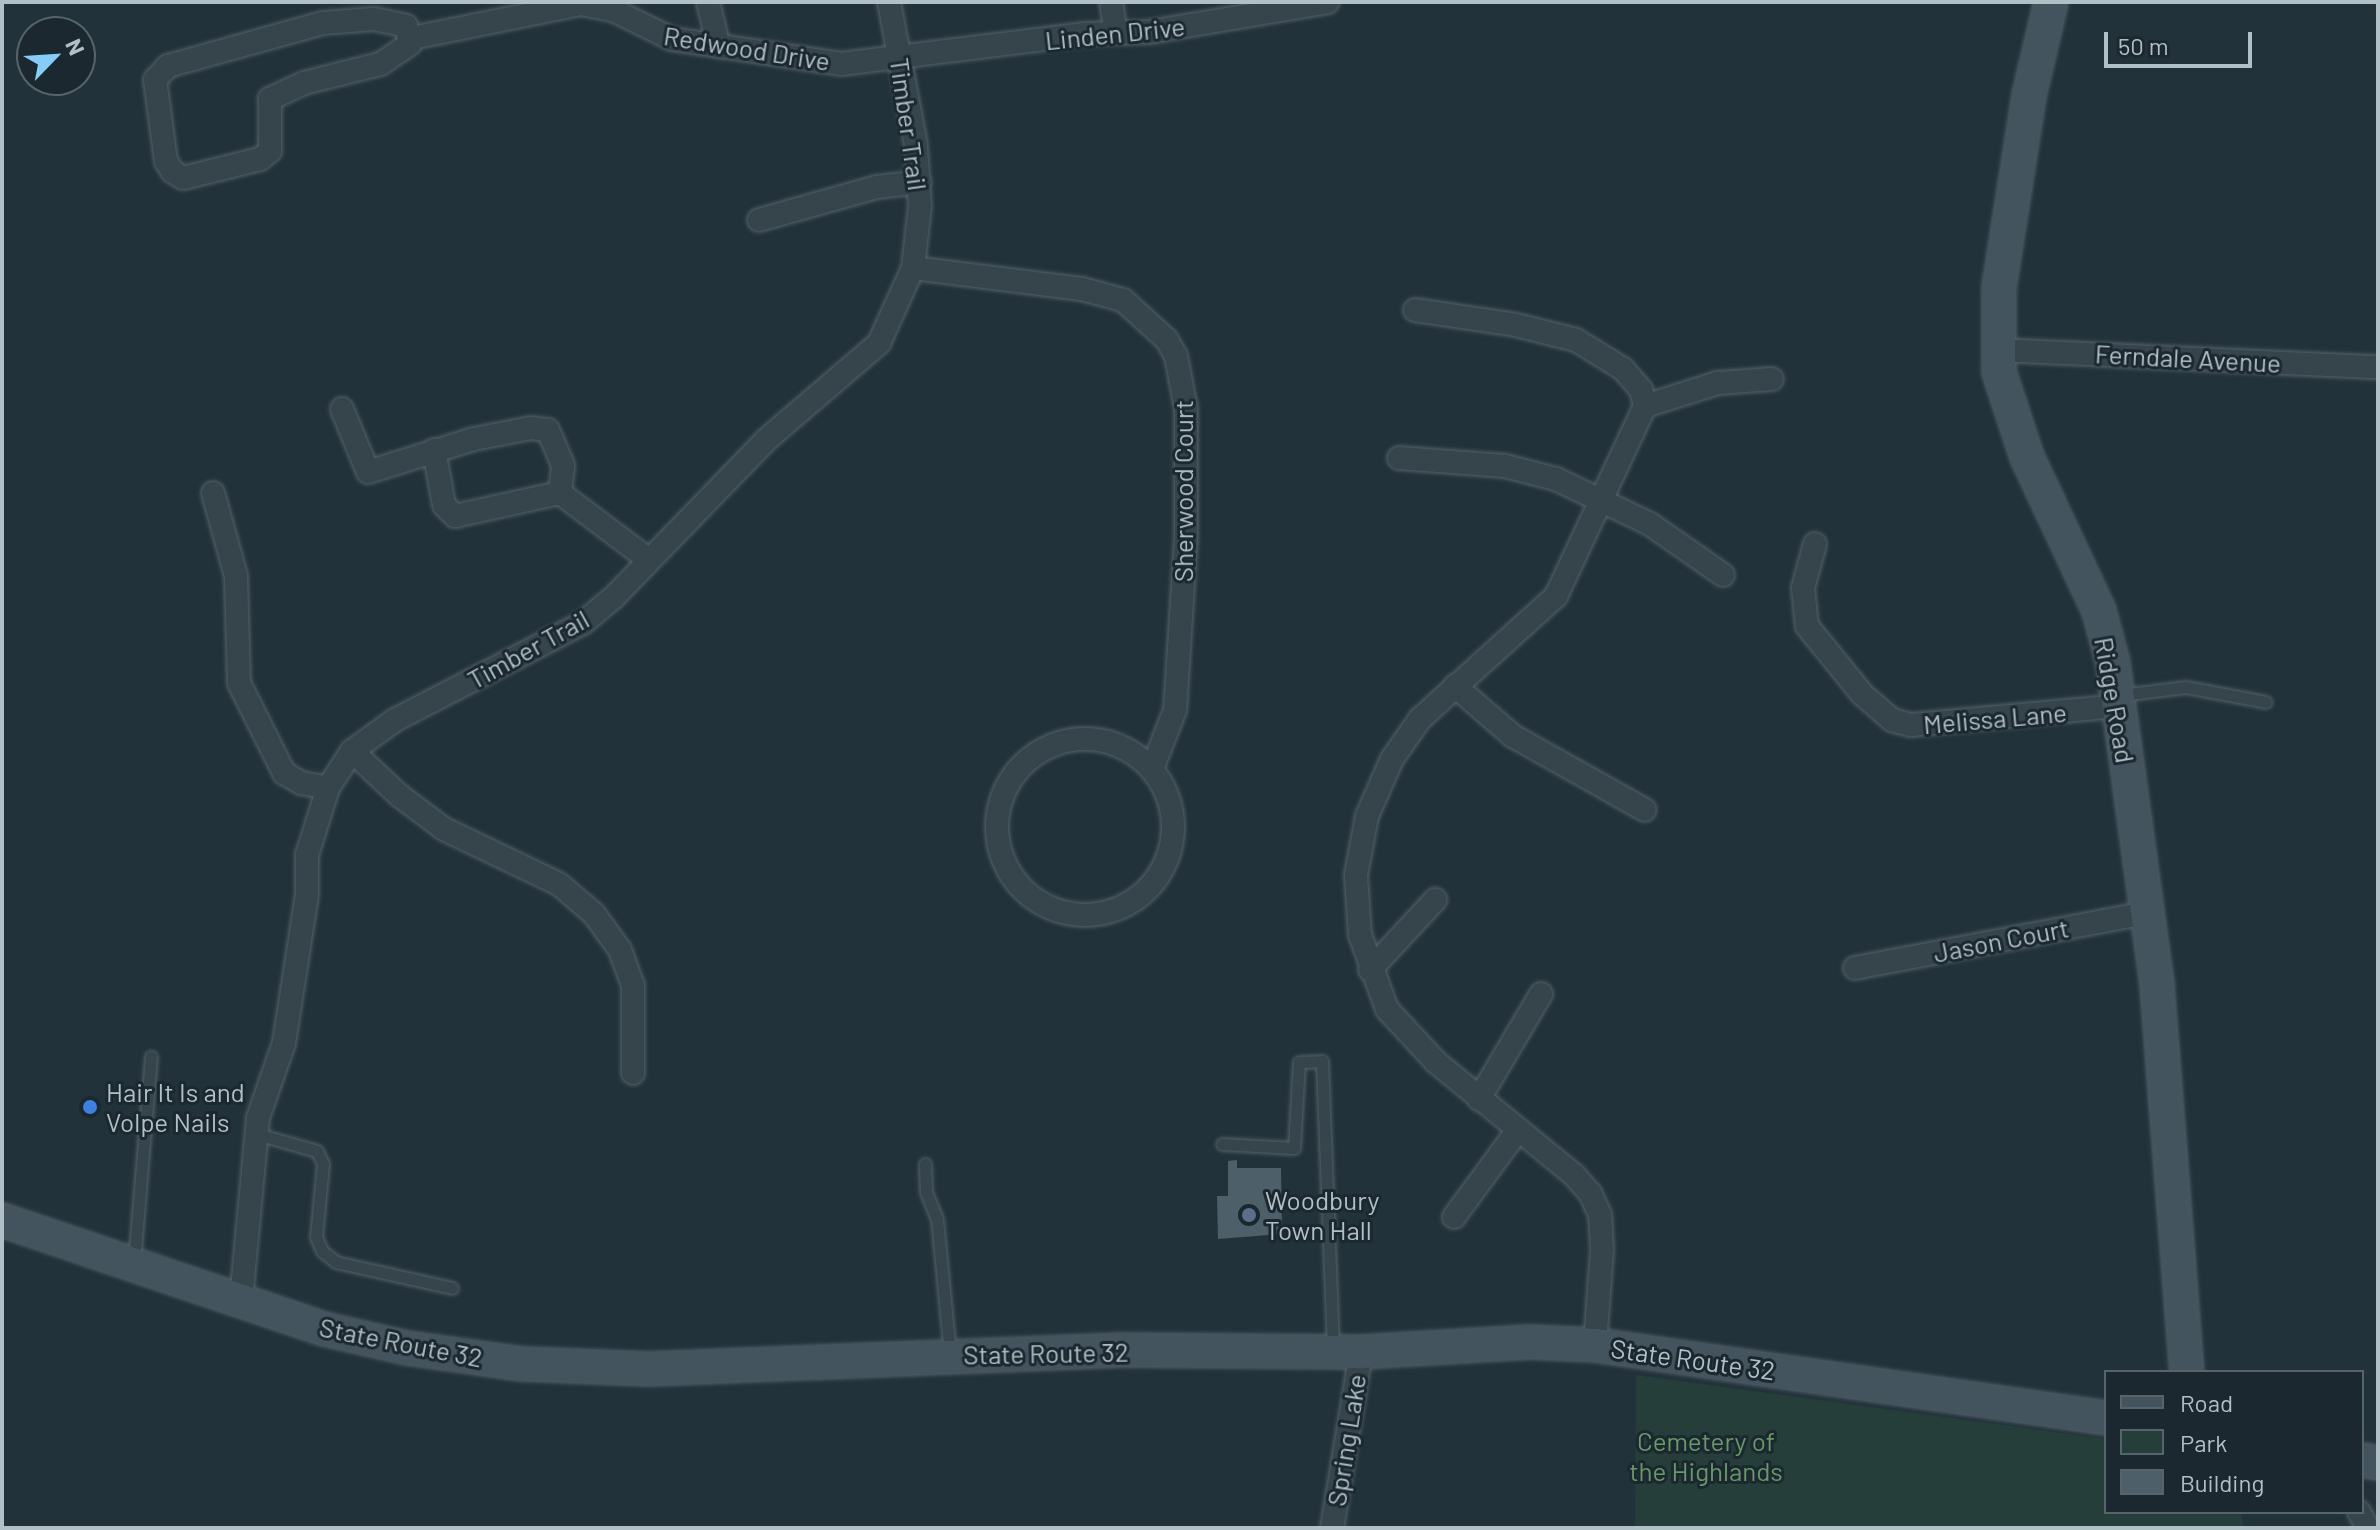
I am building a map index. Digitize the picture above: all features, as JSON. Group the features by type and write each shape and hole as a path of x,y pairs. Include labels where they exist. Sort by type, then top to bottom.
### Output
{"main road":[{"name":"Ridge Road","path":"2051,2 2029,96 1999,287 1998,350 2015,427 2099,611 2117,701 2147,913 2172,1133 2187,1370"},
{"name":"State Route 32","path":"2,1220 133,1267 324,1329 407,1348 523,1364 649,1369 950,1355 1347,1352 1530,1342 1595,1345 2104,1418"}],"street":[{"path":"708,2 719,47"},
{"name":"Timber Trail","path":"241,1301 257,1134 284,1043 305,909 307,855 328,788 352,751 395,720 583,623 766,440 879,343 913,268 920,182 889,2"},
{"path":"1111,2 1116,33"},
{"name":"Linden Drive","path":"900,60 1328,2"},
{"name":"Redwood Drive","path":"412,38 406,26 374,19 323,23 168,66 155,80 166,161 183,178 260,159 270,151 270,99 304,83 380,64 404,50 412,38 581,4 613,10 672,39 841,64 900,60"},
{"path":"759,220 877,187 920,182"},
{"name":"Sherwood Court","path":"913,268 1082,289 1123,300 1167,340 1176,356 1186,409 1186,537 1175,710 1152,769"},
{"path":"1415,310 1516,325 1576,340 1623,369 1641,390 1645,406 1556,596 1420,719 1392,759 1367,816 1356,875 1360,935 1370,970 1387,1009 1436,1062 1574,1175 1600,1215 1595,1345"},
{"name":"Ferndale Avenue","path":"1998,350 2378,367"},
{"path":"1645,406 1718,383 1772,379"},
{"path":"342,409 368,472 434,450 531,428 548,430 563,466 560,493"},
{"path":"434,450 444,505 455,516 560,493 649,560"},
{"path":"1399,458 1505,466 1603,498 1723,575"},
{"path":"213,493 236,576 239,683 284,773 301,783 328,788"},
{"name":"Melissa Lane","path":"1815,544 1803,588 1807,626 1862,694 1892,720 1926,724 2117,701"},
{"path":"1455,686 1513,736 1645,810"},
{"path":"1089,739 1130,750 1152,769 1167,794 1173,824 1169,854 1155,880 1134,901 1106,913 1077,915 1048,907 1024,891 1007,868 997,841 1002,799 1024,762 1047,746 1089,739"},
{"path":"352,751 400,796 444,829 559,884 594,914 620,950 633,985 633,1073"},
{"path":"1370,970 1435,900"},
{"name":"Jason Court","path":"1855,968 2147,913"},
{"path":"1479,1099 1541,994"},
{"path":"1454,1217 1518,1130"},
{"name":"Spring Lake","path":"1332,1528 1347,1352"}],"lane":[{"path":"2117,701 2186,687 2266,702"},
{"path":"133,1267 151,1057"},
{"path":"1222,1144 1294,1148 1299,1062 1322,1061 1347,1352"},
{"path":"257,1134 317,1151 323,1164 316,1237 322,1251 336,1262 452,1288"},
{"path":"925,1164 926,1192 937,1219 950,1355"}],"green space":[{"name":"Cemetery of the Highlands","path":"1636,1375 2104,1439 2104,1514 2241,1514 2244,1528 1635,1528"}],"building":[{"name":"Woodbury Town Hall","path":"1237,1160 1237,1168 1281,1168 1282,1234 1218,1239 1217,1196 1228,1196 1228,1161"}],"place":[{"name":"Hair It Is and Volpe Nails","path":"90,1107"},
{"name":"Woodbury Town Hall","path":"1249,1215"}]}
